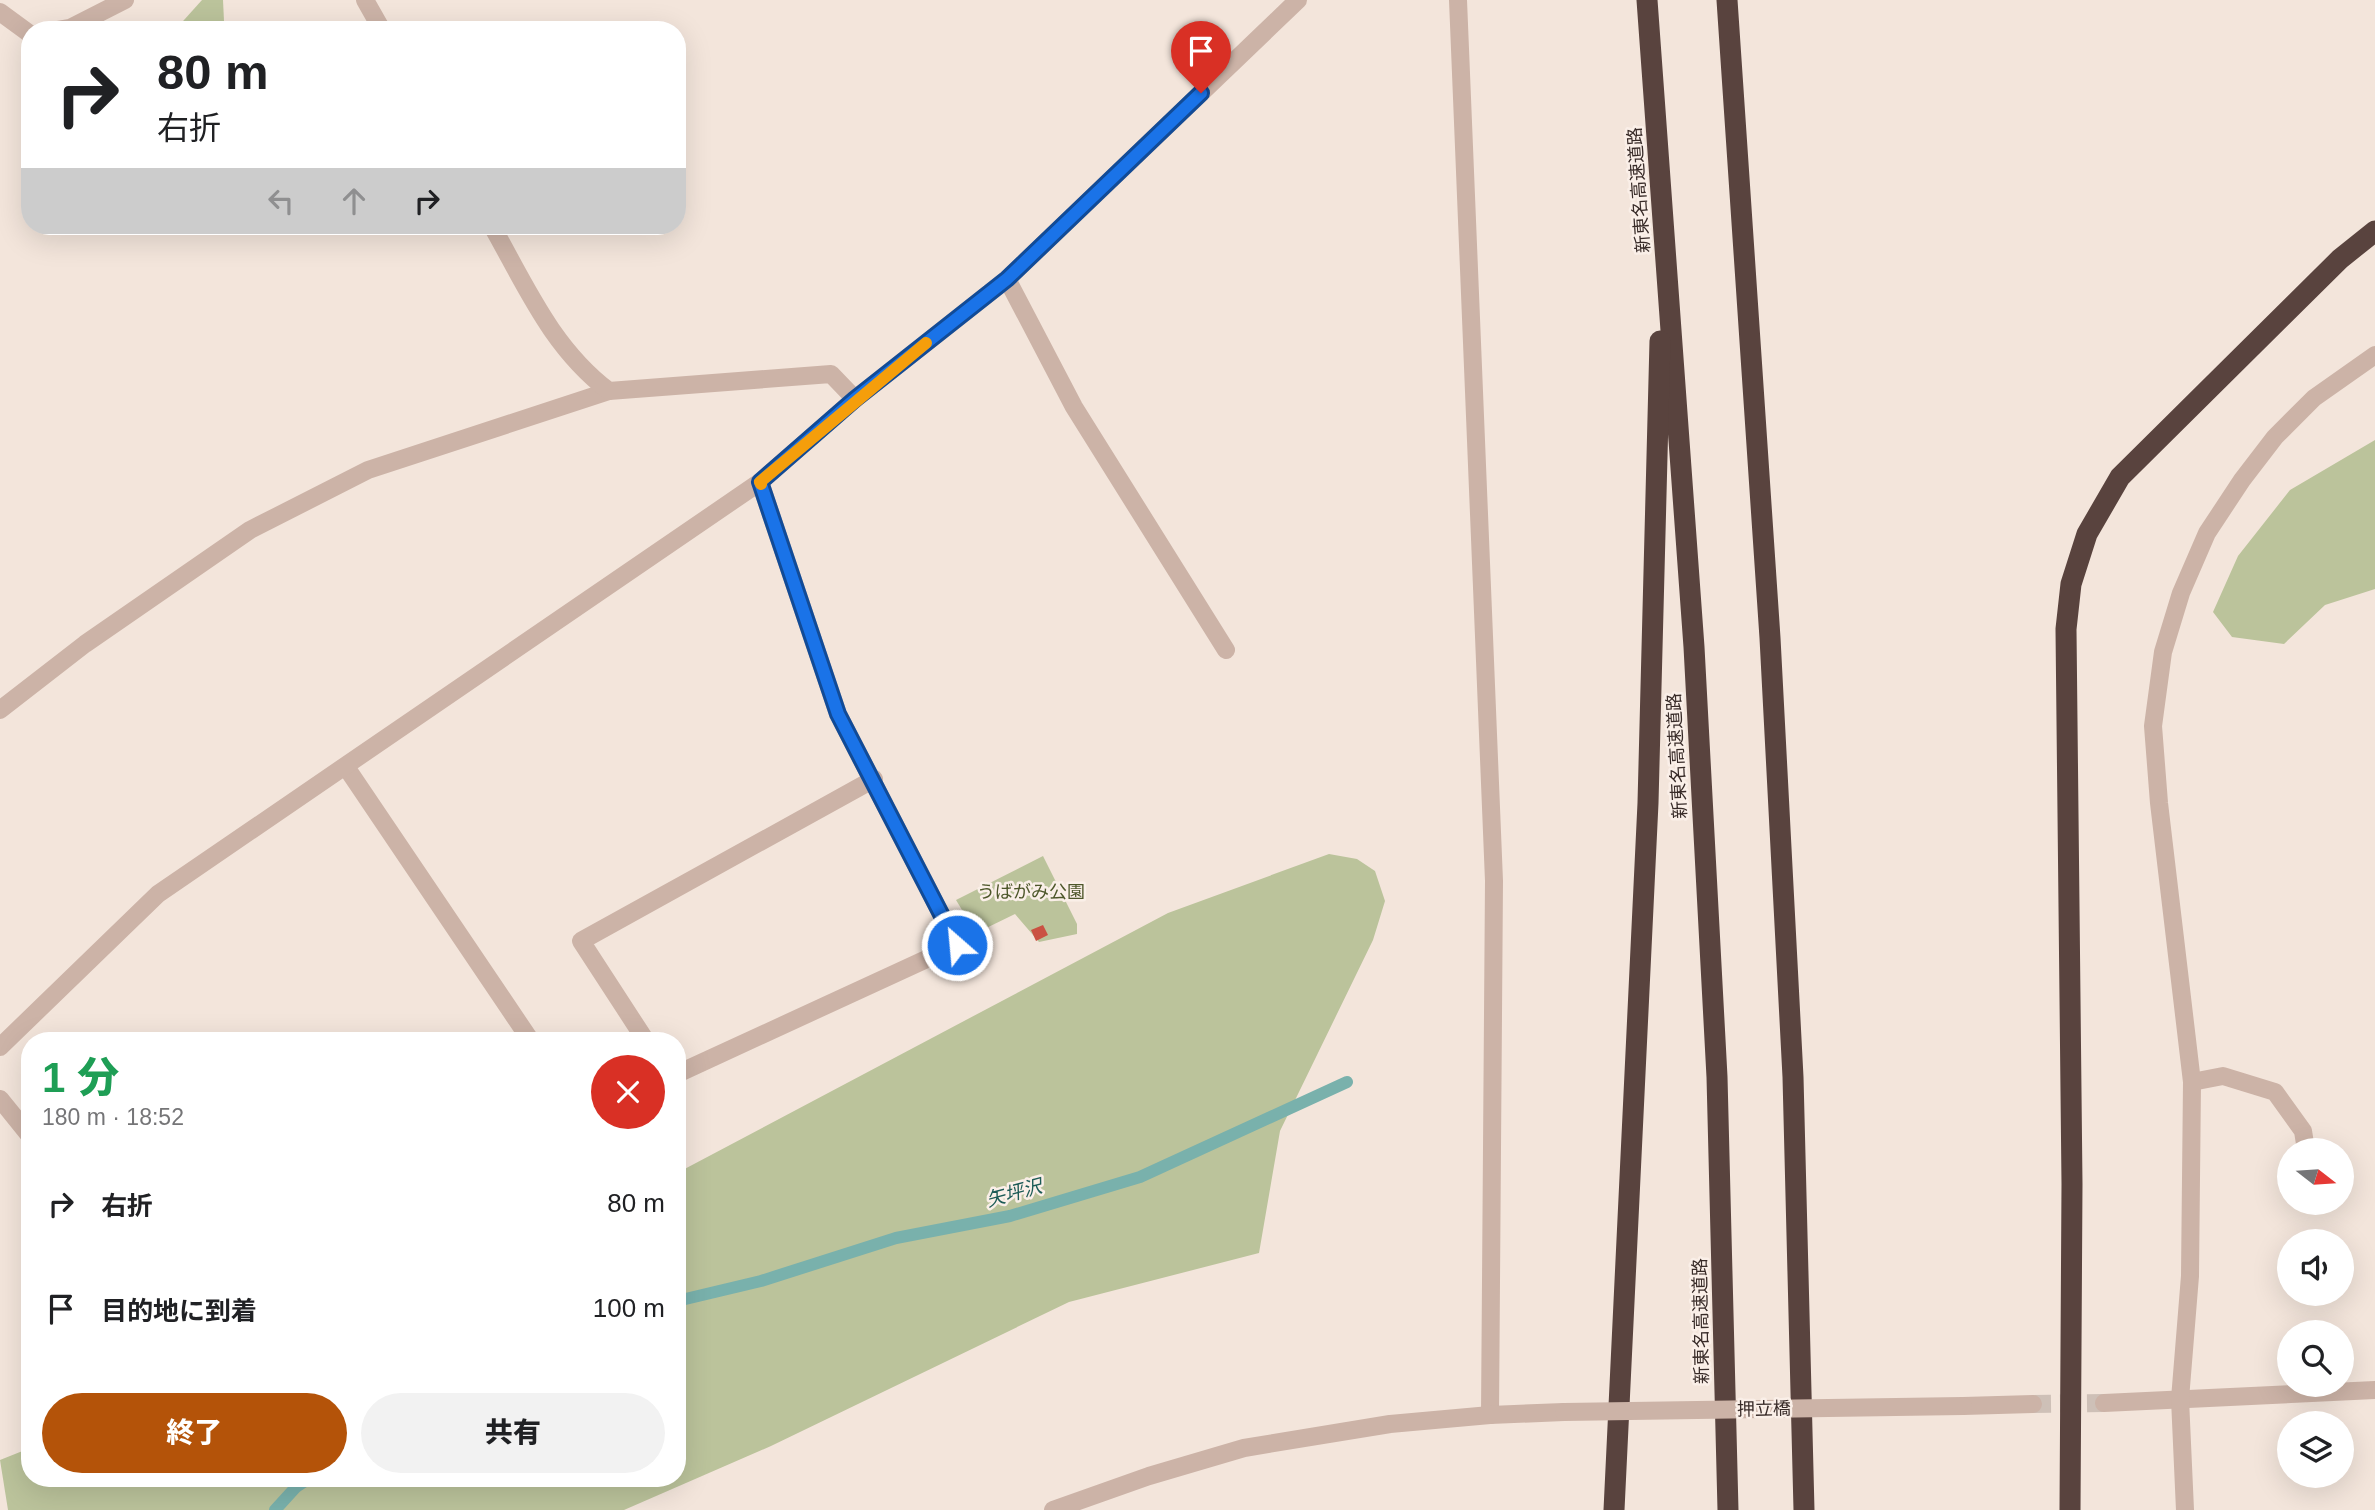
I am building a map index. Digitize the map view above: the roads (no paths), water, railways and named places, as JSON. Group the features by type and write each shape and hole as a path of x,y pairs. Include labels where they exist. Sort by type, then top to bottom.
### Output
{"highway":[{"name":"新東名高速道路","path":"1647,0 1694,647 1717,1077 1728,1510"},
{"path":"1727,0 1768,611 1793,1077 1804,1510"},
{"path":"1614,1510 1648,803 1664,216"},
{"path":"2070,1510 2072,1170 2066,629 2071,584 2087,534 2120,477 2340,259 2375,231"}],"street":[{"path":"84,21 125,0"},
{"path":"365,0 377,21"},
{"path":"0,1047 158,894 760,482 855,399 1007,279 1298,0"},
{"path":"1458,0 1494,881 1490,1415"},
{"path":"0,12 21,27"},
{"path":"497,235 556,341 590,376 609,391"},
{"path":"1007,279 1074,407 1226,650"},
{"path":"2185,1510 2180,1399 2190,1276 2192,1082 2158,803 2153,726 2163,652 2181,593 2207,533 2242,480 2275,437 2314,398 2375,355"},
{"path":"0,710 85,644 250,530 368,470 609,391 831,374 855,399"},
{"path":"686,1070 957,945 874,779 838,714 760,482"},
{"path":"346,767 525,1032"},
{"path":"640,1032 580,942 874,779"},
{"path":"2192,1082 2223,1076 2275,1092 2303,1131 2304,1138"},
{"path":"0,1099 21,1125"},
{"path":"2104,1403 2375,1390"},
{"name":"押立橋","path":"1053,1510 1149,1476 1244,1448 1391,1424 1490,1415 1564,1412 2034,1404"}],"waterway":[{"name":"矢坪沢","path":"686,1299 761,1281 896,1238 1010,1216 1140,1177 1347,1082"},
{"name":"矢坪沢","path":"275,1510 296,1487"}],"tunnel":[{"path":"2033,1404 2104,1403"}],"park label":[{"name":"うばがみ公園","path":"1031,892"}]}
